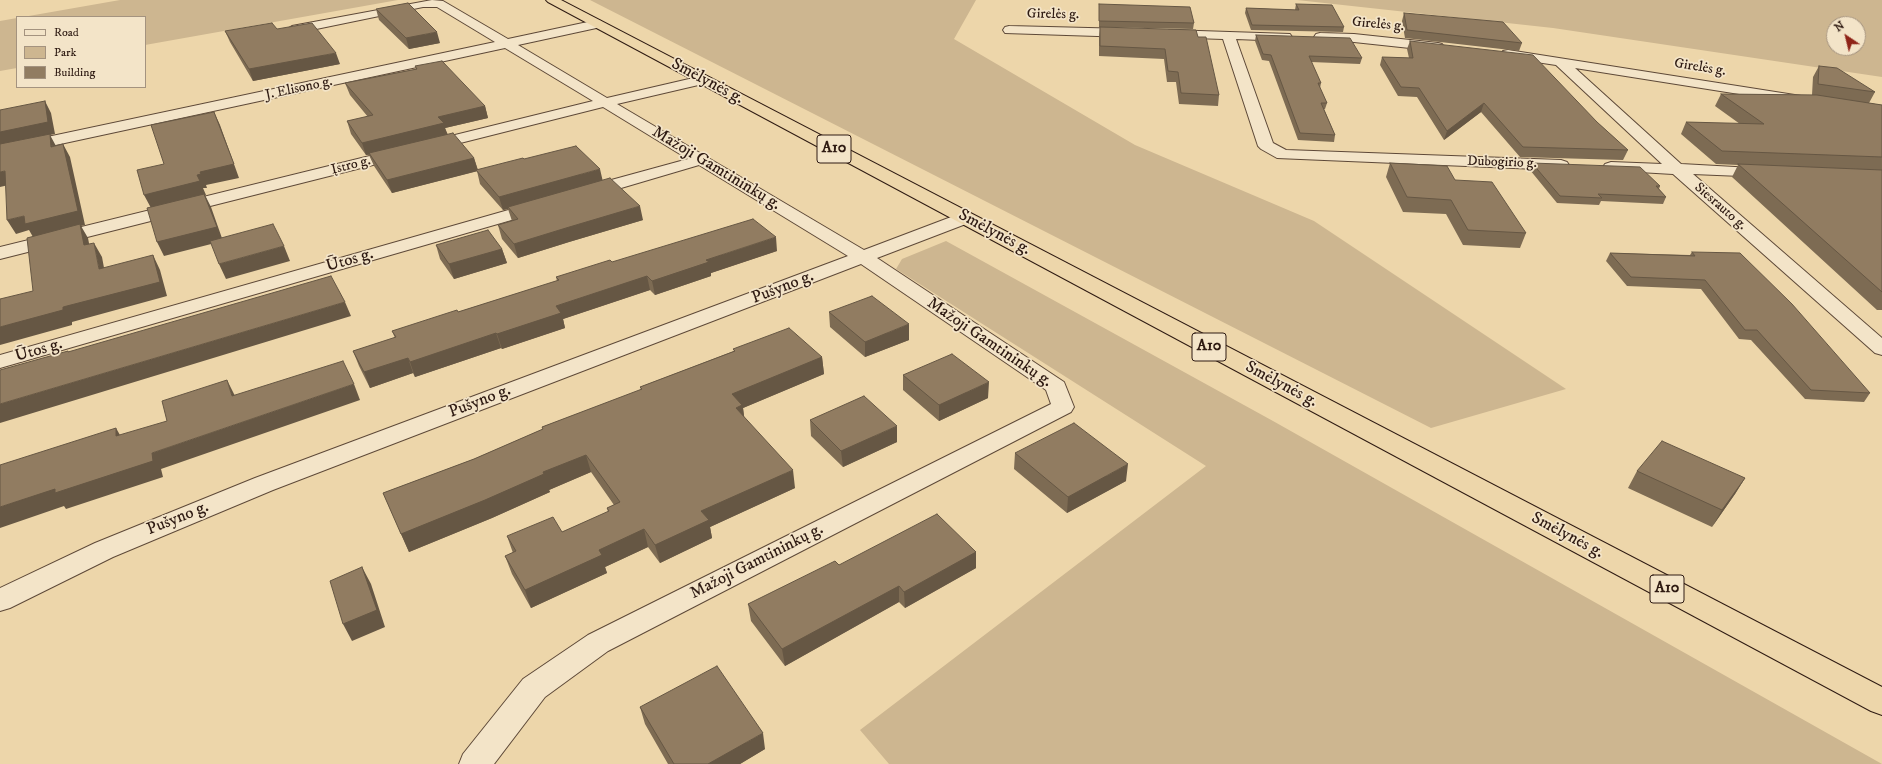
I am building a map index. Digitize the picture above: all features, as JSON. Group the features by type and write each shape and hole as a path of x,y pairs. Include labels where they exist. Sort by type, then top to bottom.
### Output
{"highway":[{"name":"Smėlynės g.","path":"552,0 1882,702"}],"street":[{"name":"Mažoji Gamtininkų g.","path":"292,30 423,4 439,3 510,44 863,257 1056,387 1063,407 598,643 534,688 474,764"},
{"name":"J. Elisono g.","path":"0,152 510,44 597,24"},
{"name":"Girelės g.","path":"1009,30 1142,33"},
{"name":"Girelės g.","path":"1157,34 1354,38 1448,48"},
{"name":"Dubogirio g.","path":"1228,35 1266,146 1283,155 1574,165"},
{"name":"Girelės g.","path":"1495,52 1812,102"},
{"name":"Siesrauto g.","path":"1561,63 1677,169 1882,349"},
{"name":"Įstro g.","path":"0,253 606,102 702,80"},
{"name":"Ūtos g.","path":"0,362 700,160"},
{"path":"1598,166 1779,173"},
{"name":"Pušyno g.","path":"0,600 104,550 264,484 966,218"}],"green space":[{"path":"120,0 398,0 146,45 146,16 29,16"},
{"path":"590,0 976,0 954,39 1135,145 1314,221 1566,389 1431,428"},
{"path":"1297,0 1882,0 1882,77 1553,28"},
{"path":"16,18 16,68 0,71 0,21"},
{"path":"946,241 1273,421 1882,764 889,764 860,730 1206,466 896,269 902,259"}],"building":[{"path":"408,3 437,32 406,38 376,9"},
{"path":"1099,4 1190,7 1194,23 1099,21"},
{"path":"1296,4 1332,5 1344,27 1252,25 1246,8 1299,10"},
{"path":"1404,13 1503,22 1522,43 1407,30"},
{"path":"272,23 277,29 312,23 336,53 249,69 225,31"},
{"path":"1100,27 1196,30 1198,37 1206,37 1219,95 1181,93 1178,72 1168,71 1165,49 1100,46"},
{"path":"1256,35 1350,38 1362,58 1309,56 1321,83 1318,83 1327,103 1321,103 1335,135 1300,133 1271,55 1263,54"},
{"path":"1410,41 1533,55 1597,122 1628,150 1523,147 1484,103 1447,131 1419,88 1401,87 1382,57 1413,58"},
{"path":"442,61 485,106 438,117 444,123 362,143 347,121 373,115 345,83 417,69 415,66"},
{"path":"1819,66 1837,68 1875,92 1818,84"},
{"path":"1721,94 1817,95 1882,105 1882,157 1722,151 1686,122 1764,124"},
{"path":"45,101 48,122 0,132 0,110"},
{"path":"214,112 234,164 200,172 201,174 197,175 200,181 144,195 137,170 164,164 151,125"},
{"path":"453,133 474,158 387,180 369,153"},
{"path":"50,134 51,147 63,144 78,211 25,224 24,216 7,220 5,171 0,172 0,144"},
{"path":"576,146 600,169 499,197 476,170 523,158"},
{"path":"1390,163 1447,166 1455,180 1492,182 1526,233 1468,230 1451,200 1407,197"},
{"path":"1532,163 1640,167 1660,186 1656,186 1666,197 1598,194 1602,198 1560,196"},
{"path":"1738,164 1882,170 1882,292"},
{"path":"610,178 640,206 514,244 498,225 518,219 508,207"},
{"path":"204,194 217,227 157,242 147,208"},
{"path":"753,219 776,237 706,260 709,262 652,281 647,276 556,306 561,313 410,362 408,358 364,372 353,351 396,337 392,331 559,280 556,277 610,260 612,262"},
{"path":"80,224 84,245 94,243 99,269 153,255 160,282 63,307 63,310 0,327 0,299 33,291 27,238"},
{"path":"273,224 284,246 219,264 210,241"},
{"path":"488,230 502,249 449,264 436,245"},
{"path":"1692,252 1740,253 1792,304 1870,393 1811,390 1757,330 1745,330 1705,280 1631,277 1610,253 1695,256"},
{"path":"331,276 345,302 0,404 0,370 68,352"},
{"path":"872,296 909,324 865,342 829,312"},
{"path":"789,328 822,357 732,394 742,405 736,408 793,470 701,511 709,520 655,545 644,529 599,550 602,555 525,590 505,556 516,551 507,536 553,517 562,532 609,511 607,508 620,502 586,455 543,472 544,474 485,500 401,534 383,493 474,459 543,429 542,427 642,389 640,387 735,351 733,349"},
{"path":"952,354 989,382 939,405 903,375"},
{"path":"343,361 354,384 152,453 153,461 55,493 55,489 0,507 0,465 116,428 116,436 167,421 162,401 227,380 232,396"},
{"path":"864,396 897,426 841,451 810,420"},
{"path":"1074,423 1128,464 1068,497 1015,453"},
{"path":"1662,441 1745,478 1722,510 1637,471"},
{"path":"937,514 976,552 904,592 899,586 782,649 748,604 835,561 839,565"},
{"path":"362,567 377,610 343,624 330,581"},
{"path":"717,666 763,733 708,764 674,764 640,707"}]}
